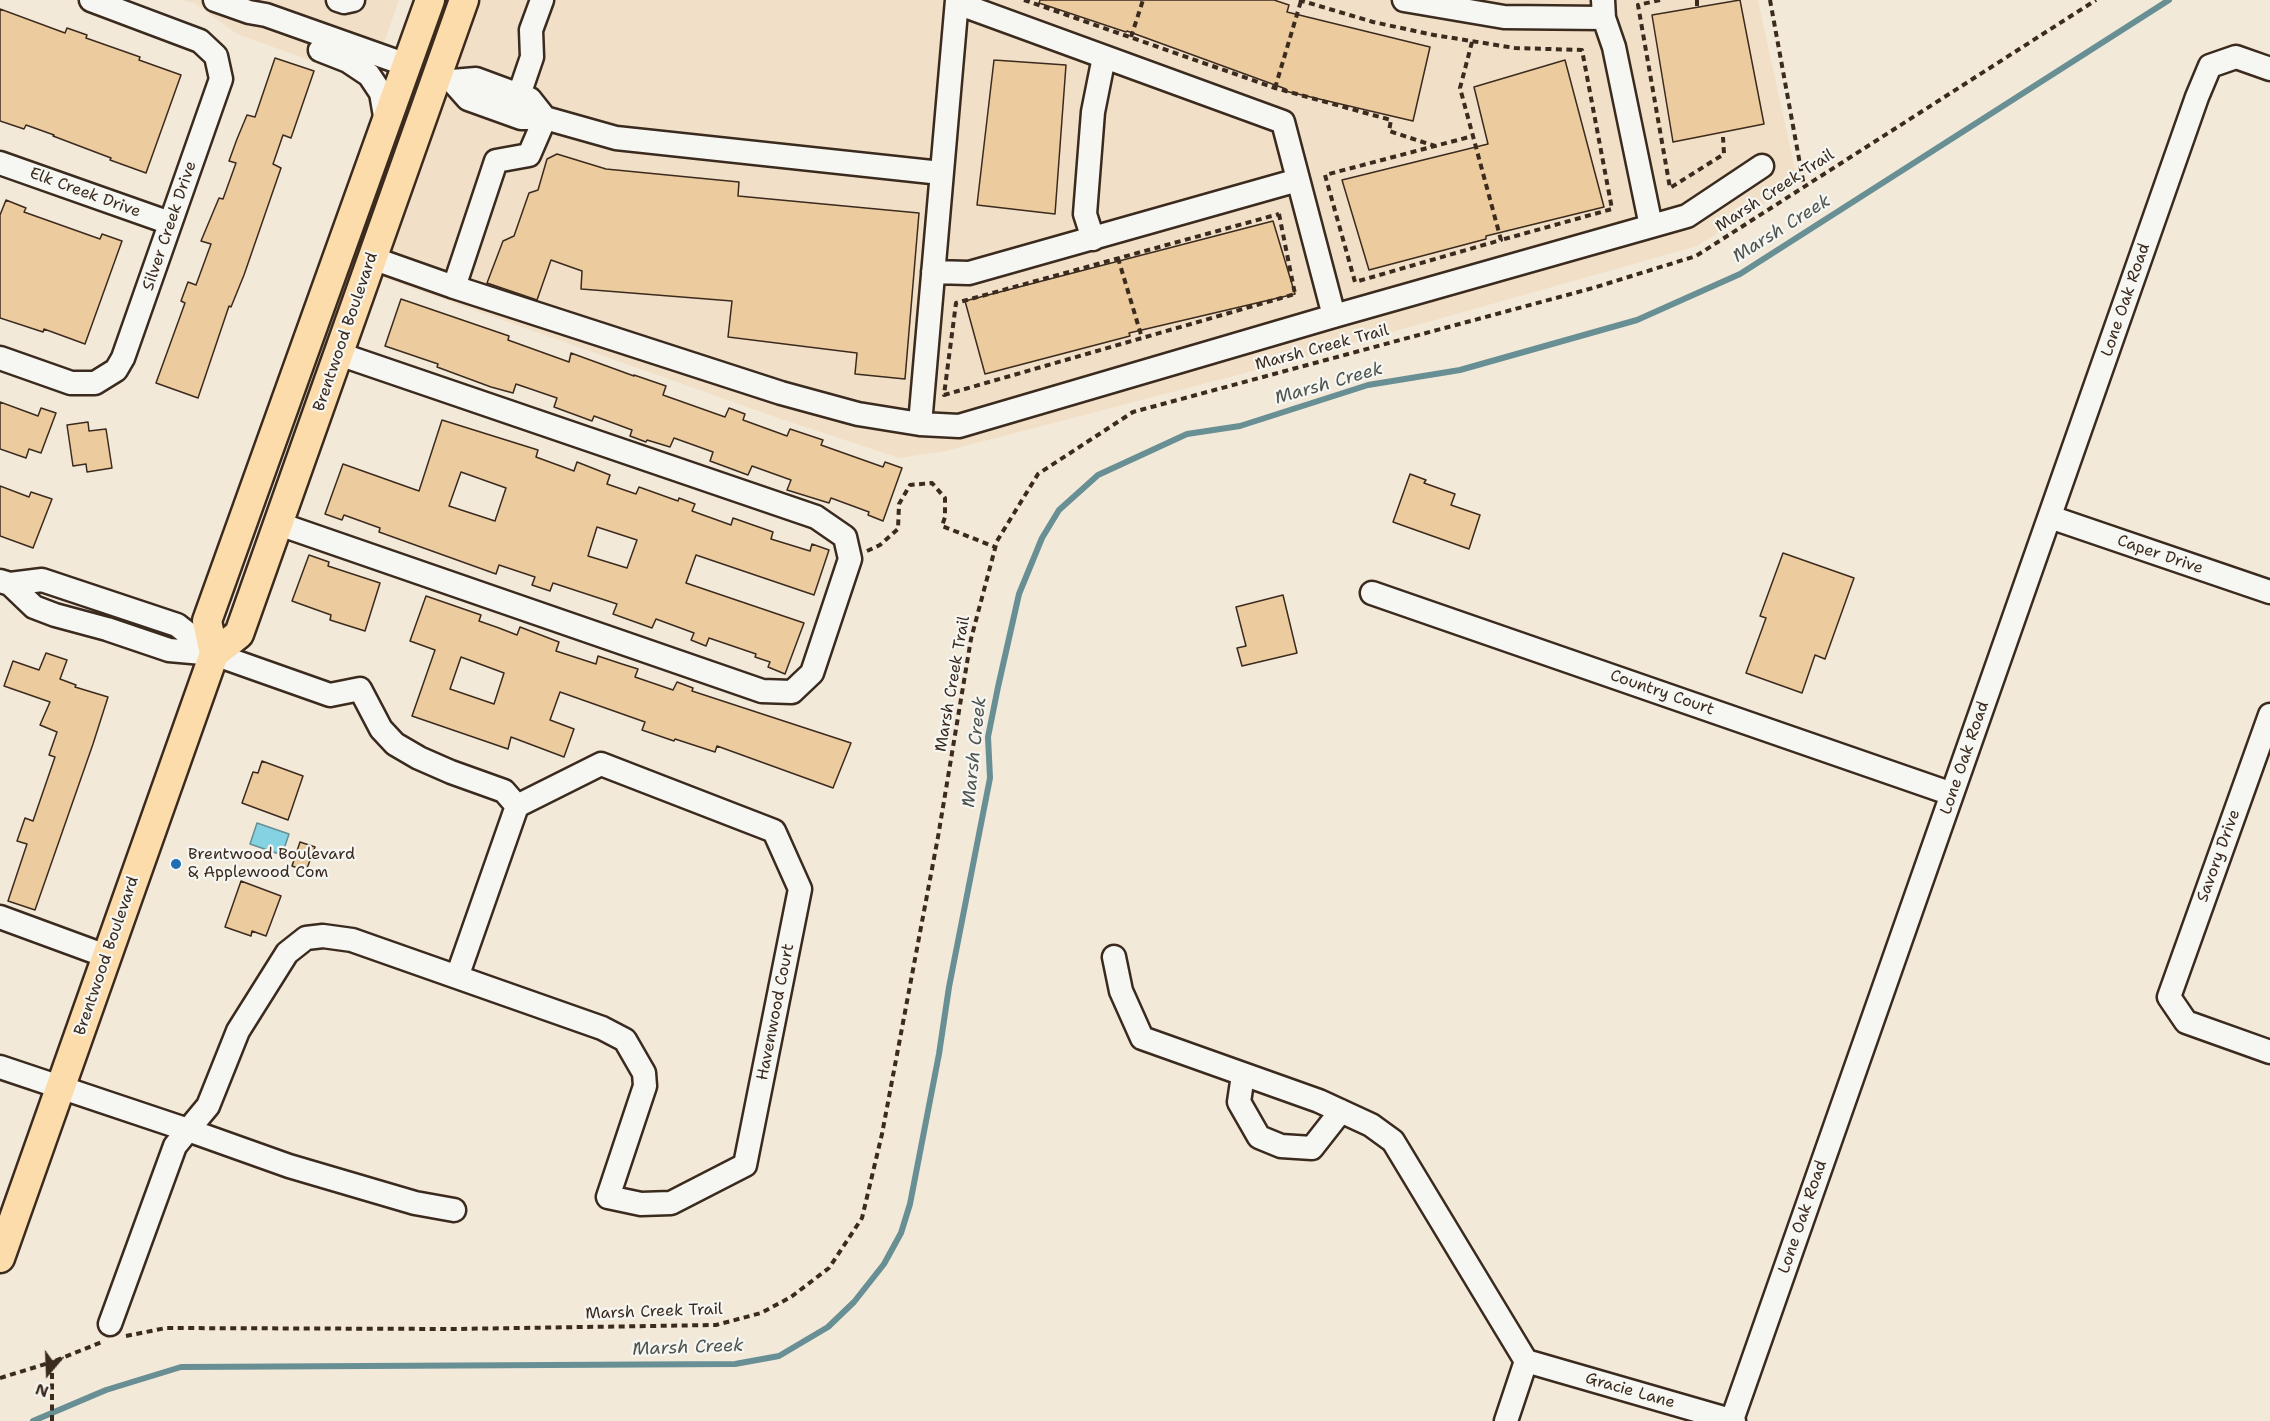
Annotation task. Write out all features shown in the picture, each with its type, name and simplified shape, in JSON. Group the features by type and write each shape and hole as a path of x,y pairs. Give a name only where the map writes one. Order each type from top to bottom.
{"main road":[{"name":"Brentwood Boulevard","path":"214,654 239,634 417,129 445,78 464,0"},
{"name":"Brentwood Boulevard","path":"0,1258 214,654 207,621 428,5"},
{"path":"428,5 435,35 427,64 431,72 445,78"},
{"path":"407,65 415,69 418,76 419,83 411,106 417,129"}],"street":[{"name":"Silver Creek Drive","path":"0,358 71,383 95,382 116,370 123,358 221,79 216,56 200,41 91,0"},
{"path":"215,0 249,12 266,15 407,65"},
{"path":"338,0 344,2 353,0"},
{"path":"519,95 532,57 531,30 542,0"},
{"path":"1404,0 1504,17 1603,9 1614,47 1651,226"},
{"path":"920,424 957,2 1283,122 1334,316"},
{"path":"249,12 268,31 348,61 369,75 381,93 386,122"},
{"path":"1093,239 1085,213 1093,112 1104,57"},
{"name":"Lone Oak Road","path":"1733,1421 2197,97 2210,66 2236,57 2270,69"},
{"path":"445,78 476,79 530,99 545,118"},
{"path":"445,78 468,99 521,118 545,118 616,138 941,173"},
{"path":"454,286 496,161 529,154 545,118"},
{"name":"Elk Creek Drive","path":"0,163 170,223"},
{"path":"372,258 781,393 858,414 920,424 959,426 1687,216 1762,166"},
{"path":"933,272 969,273 1298,180"},
{"path":"279,524 762,691 792,692 812,673 850,559 845,537 816,517 339,354"},
{"name":"Caper Drive","path":"2050,517 2270,592"},
{"path":"5,582 34,607 169,650 214,654 330,695 360,690 381,729 395,744 440,767 504,790 517,806 457,977"},
{"name":"Country Court","path":"1372,592 1952,794"},
{"name":"Savory Drive","path":"2270,715 2169,997 2186,1022 2270,1052"},
{"name":"Havenwood Court","path":"115,1333 175,1146 208,1106 238,1031 287,953 306,938 323,936 352,940 602,1028 625,1040 644,1073 645,1086 608,1197 641,1204 671,1203 745,1165 800,889 774,831 601,764 517,806"},
{"path":"0,917 106,956"},
{"path":"1114,957 1121,991 1142,1038 1319,1101 1371,1125 1393,1141 1526,1361 1506,1421"},
{"path":"0,1067 289,1166 415,1203 454,1210"},
{"path":"1243,1075 1239,1102 1259,1137 1281,1146 1312,1148 1341,1111"},
{"name":"Gracie Lane","path":"1526,1361 1733,1421"}],"path":[{"path":"1024,0 1275,88 1391,120 1389,131 1435,146"},
{"path":"1131,38 1143,0"},
{"path":"1275,88 1300,0 1373,22 1472,42 1515,48 1582,50 1612,209 1355,282 1325,175 1473,136"},
{"path":"1660,0 1638,5 1670,188 1725,154 1723,136"},
{"path":"1697,0 1697,7"},
{"path":"1770,0 1804,186"},
{"name":"Marsh Creek Trail","path":"0,1378 52,1362 115,1333 166,1328 453,1329 716,1325 761,1313 791,1297 829,1268 862,1218 879,1144 938,837 971,639 995,546 1038,474 1133,412 1593,288 1696,256 2096,0"},
{"path":"1472,42 1460,88 1501,240"},
{"path":"1279,214 1295,294 944,395 956,303 1118,258 1279,214"},
{"path":"1118,258 1142,338"},
{"path":"850,559 880,545 898,530 899,504 910,485 932,483 945,498 945,517 942,526 995,546"},
{"path":"52,1362 52,1421"}],"shaded area":[{"path":"183,0 399,0 370,82 237,34 196,4"},
{"path":"477,0 1758,0 1798,183 1697,246 1276,365 946,451 899,458 781,419 381,277"}],"water":[{"path":"257,823 289,834 282,855 250,844"}],"building":[{"path":"1040,0 1274,0 1289,5 1287,12 1430,47 1413,121 1285,91 1286,89 1127,31 1039,3"},
{"path":"1740,0 1764,124 1673,142 1652,15"},
{"path":"0,9 65,33 67,28 87,35 86,38 140,57 139,60 181,75 146,173 26,125 24,129 0,121"},
{"path":"275,58 314,71 291,138 283,135 273,164 281,168 244,275 231,307 229,306 198,398 156,383 185,303 181,301 188,282 196,285 211,244 201,241 219,198 223,199 236,163 229,161 237,139 247,115 255,117"},
{"path":"994,60 1066,65 1055,214 977,205"},
{"path":"1565,60 1604,207 1486,236 1486,239 1369,270 1342,180 1488,144 1474,87"},
{"path":"557,154 606,169 739,182 738,196 919,213 905,379 855,374 857,353 728,337 732,301 581,289 582,271 551,260 537,300 487,283 503,241 514,236 529,193 538,190 547,159"},
{"path":"6,200 26,208 24,212 100,239 102,234 122,241 85,344 44,329 43,332 0,318 0,215"},
{"path":"1273,221 1295,294 1129,333 1130,336 985,374 965,301"},
{"path":"401,299 509,336 508,340 569,362 571,353 666,386 663,395 725,417 729,408 745,414 743,420 787,436 790,429 823,440 821,445 883,467 885,462 902,468 883,521 868,515 869,512 831,498 829,503 787,490 791,480 752,466 748,475 710,461 713,452 674,438 670,447 647,440 646,442 630,436 632,430 594,416 592,421 554,407 557,398 516,384 513,393 491,387 437,367 438,364 385,346"},
{"path":"0,402 38,416 41,408 56,413 41,453 29,449 26,458 0,449"},
{"path":"442,420 538,450 536,457 574,471 577,462 610,475 607,484 636,494 639,487 678,501 679,498 695,504 692,511 731,525 733,518 773,532 771,539 810,551 812,544 829,550 814,595 696,555 686,583 804,623 785,674 768,667 770,662 755,657 756,654 709,638 706,646 691,640 694,633 656,619 652,628 613,614 617,604 553,583 550,591 532,585 535,577 499,565 496,574 379,532 380,528 344,515 342,520 325,514 343,464 419,491","holes":["461,472 506,488 495,521 449,506","597,527 637,540 627,568 588,556"]},
{"path":"88,422 89,431 106,429 112,468 87,472 86,464 73,466 67,425"},
{"path":"1410,474 1426,480 1424,483 1455,494 1451,505 1480,515 1469,549 1393,522"},
{"path":"0,486 29,497 31,492 52,499 33,548 0,536"},
{"path":"1783,553 1854,578 1825,659 1815,655 1802,693 1746,673 1766,618 1760,616"},
{"path":"309,555 329,562 328,566 380,583 365,631 330,620 331,615 292,601"},
{"path":"1283,595 1297,653 1242,666 1237,648 1246,646 1236,607"},
{"path":"426,596 481,615 479,621 517,635 520,627 559,642 556,651 596,664 598,656 638,669 635,677 673,690 677,682 693,688 692,691 851,743 833,788 717,746 715,752 642,730 645,722 560,692 550,720 574,729 564,757 511,737 508,749 412,716 435,650 410,641","holes":["461,657 504,673 494,704 450,689"]},
{"path":"46,653 67,660 60,679 76,685 75,687 108,697 35,910 8,901 27,844 17,841 25,818 33,821 55,757 49,755 57,732 40,725 50,702 4,686 13,661 39,670"},
{"path":"262,761 303,776 288,820 242,803 253,772 258,773"},
{"path":"300,842 315,847 306,871 292,866"},
{"path":"241,881 281,896 266,936 252,931 251,936 225,927"}],"waterway":[{"name":"Marsh Creek","path":"33,1421 106,1390 181,1367 735,1364 779,1356 828,1327 854,1302 884,1264 901,1233 910,1204 990,778 988,737 998,687 1019,594 1042,538 1059,510 1098,475 1187,434 1240,426 1368,385 1460,370 1637,320 1740,274 2169,0"}],"place":[{"name":"Brentwood Boulevard & Applewood Com","path":"176,864"}]}
